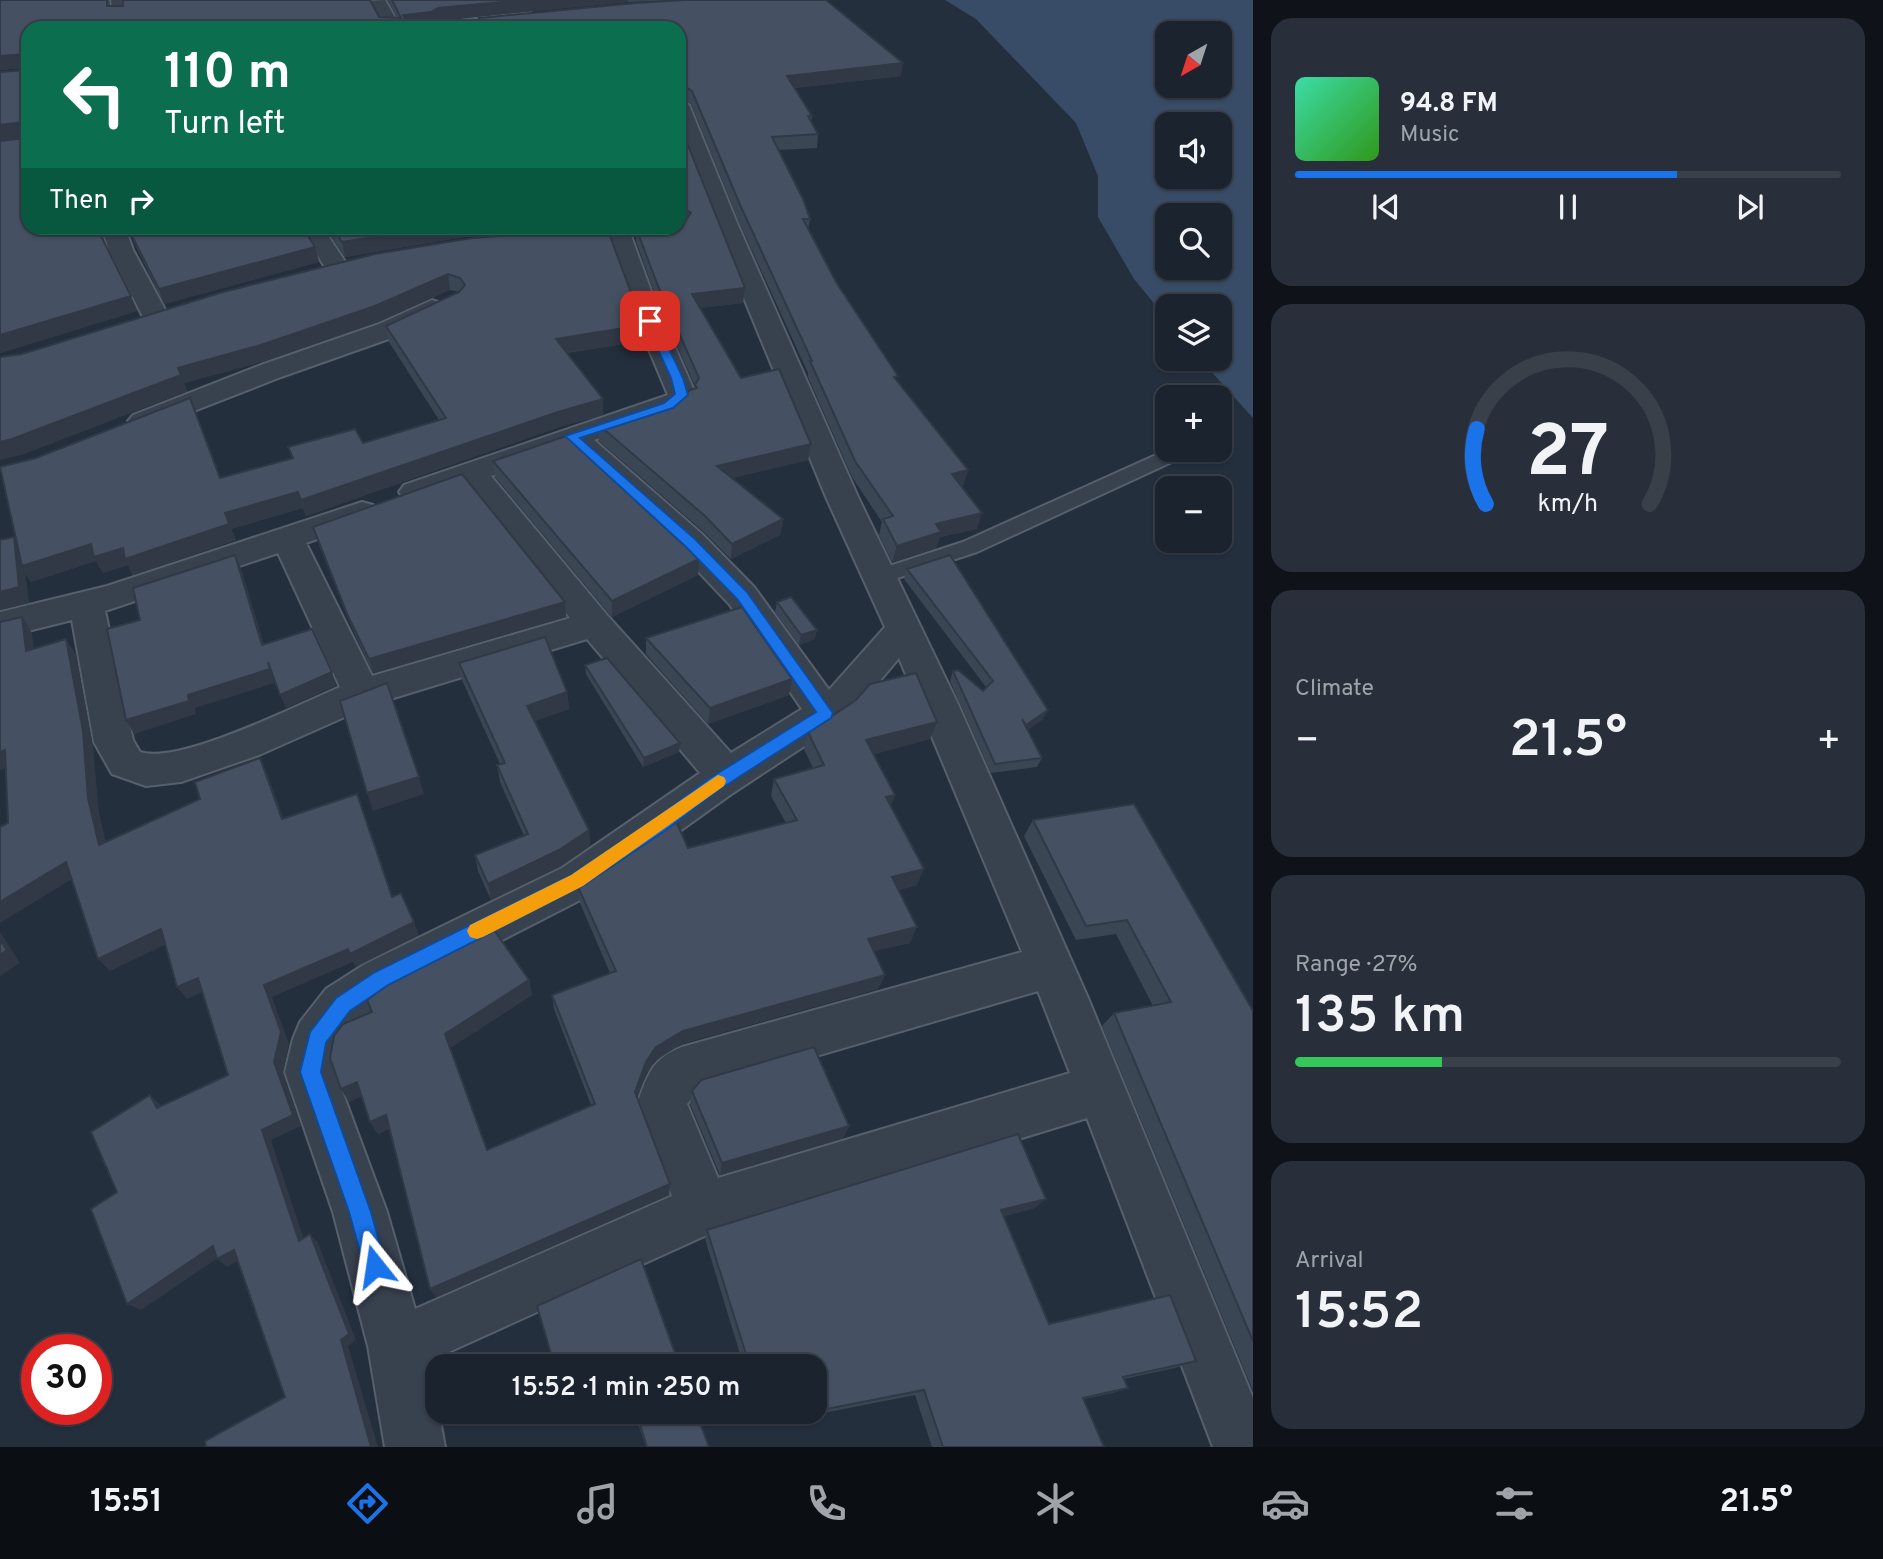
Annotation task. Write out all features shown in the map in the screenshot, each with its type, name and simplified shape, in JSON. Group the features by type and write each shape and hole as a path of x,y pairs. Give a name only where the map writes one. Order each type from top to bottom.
{"street":[{"path":"377,1 388,21"},
{"path":"507,21 545,17"},
{"path":"686,130 713,224 904,629 1050,966 1243,1447"},
{"path":"116,235 121,250 166,314 129,326"},
{"path":"316,235 338,269"},
{"path":"0,625 86,604 288,538 571,436 669,406 682,395 677,378 642,302 619,235"},
{"path":"119,431 271,371 388,330 451,300"},
{"path":"571,436 690,542 742,596 825,713"},
{"path":"470,471 594,624 727,776"},
{"path":"288,538 362,693"},
{"path":"86,604 114,742 126,763 146,770 181,766 245,744 362,693 594,624"},
{"path":"415,1447 397,1346 360,1212 310,1072 317,1039 343,1004 381,979 577,881 727,776 837,706 904,629"},
{"path":"704,1209 662,1104 668,1085 682,1071 1050,966"},
{"path":"397,1346 704,1209 1100,1089"}],"lane":[{"path":"879,577 970,547 1156,462"}],"water":[{"path":"945,0 1253,0 1253,418 1232,395 1232,385 1223,385 1211,371 1232,371 1232,294 1155,294 1155,304 1134,279 1098,217 1098,176 1076,123 976,19"}],"building":[{"path":"0,0 107,0 107,6 123,6 123,0 370,0 379,17 401,18 392,0 524,0 438,8 431,12 403,15 406,21 21,21 21,54 0,56"},
{"path":"684,0 826,0 903,63 787,76 812,116 808,116 818,134 772,137 803,199 810,219 803,219 836,282 898,376 894,377 968,470 952,474 982,513 936,524 941,532 897,546 883,519 893,516 855,461 692,91 686,87 686,21 481,21 479,18"},
{"path":"21,70 21,122 0,125 0,72"},
{"path":"21,138 21,235 101,235 131,296 0,335 0,141"},
{"path":"686,140 745,288 692,294 741,378 779,369 811,444 717,466 783,519 732,544 705,516 599,425 681,399 690,390 697,388 695,385 699,378 639,235 686,235 686,220 691,213 686,210"},
{"path":"132,235 307,235 315,247 159,289"},
{"path":"337,235 386,235 342,242"},
{"path":"512,235 610,235 643,325 556,339 603,399 301,500 298,492 225,513 229,524 125,559 123,548 94,557 91,544 22,566 0,467 36,458 190,398 220,478 293,458 288,447 355,429 363,443 446,418 386,326 459,292 465,285 460,278 448,274 375,306 261,345 178,368 181,375 0,442 0,357 22,354 223,292 375,254 472,238"},
{"path":"566,436 699,559 612,601 493,461"},
{"path":"462,474 565,602 369,659 348,616 313,527"},
{"path":"14,537 19,587 0,592 0,540"},
{"path":"235,555 262,645 312,629 332,672 280,695 268,662 270,669 188,695 189,701 126,720 107,629 140,620 133,588"},
{"path":"950,555 1048,710 1026,725 1022,719 1042,758 995,764 953,671 958,670 983,691 993,681 907,569"},
{"path":"791,597 817,630 801,635 777,602"},
{"path":"742,607 792,679 710,708 646,638"},
{"path":"22,617 26,651 66,639 83,731 88,798 99,845 200,799 195,782 260,758 282,819 357,794 392,897 401,893 414,922 350,954 348,949 264,985 281,1032 274,1062 293,1115 262,1130 299,1241 310,1234 349,1334 341,1340 371,1447 206,1447 205,1441 285,1397 234,1250 217,1259 213,1246 127,1304 91,1209 117,1192 91,1132 150,1095 157,1108 228,1075 198,978 177,987 161,929 98,959 66,862 0,902 0,827 8,823 5,750 0,752 0,622"},
{"path":"545,637 567,692 527,706 589,830 559,850 488,884 475,855 528,834 497,765 505,763 459,663"},
{"path":"607,658 680,743 644,758 585,665"},
{"path":"916,673 937,722 866,740 895,795 886,797 924,869 892,877 917,927 868,939 885,975 683,1031 656,1047 646,1062 635,1092 670,1184 430,1289 386,1115 370,1122 357,1082 341,1089 330,1058 334,1036 343,1024 372,1012 367,1000 392,982 494,930 529,980 445,1034 487,1150 595,1104 552,995 616,971 578,887 676,821 688,848 797,820 774,779 824,765 808,732 856,700 870,684"},
{"path":"387,683 419,777 367,793 340,701"},
{"path":"1134,804 1253,1011 1253,1341 1114,1013 1171,1002 1127,920 1086,926 1033,820"},
{"path":"0,940 7,950 0,955"},
{"path":"814,1047 849,1126 722,1163 692,1091 701,1080"},
{"path":"1018,1134 1046,1199 1001,1210 1049,1324 1170,1295 1196,1361 1123,1377 1128,1388 1083,1398 1104,1447 943,1447 924,1390 827,1409 827,1354 746,1354 707,1230"},
{"path":"641,1259 675,1354 551,1354 537,1306"},
{"path":"640,1424 700,1424 709,1447 647,1447"}],"slow traffic":[{"path":"477,931 577,881 660,825 718,781"}],"route":[{"path":"375,1266 360,1212 310,1072 317,1039 343,1004 381,979 577,881 716,783 825,713 742,596 690,542 571,436 653,412 678,401 682,395 681,389 650,321"}]}
